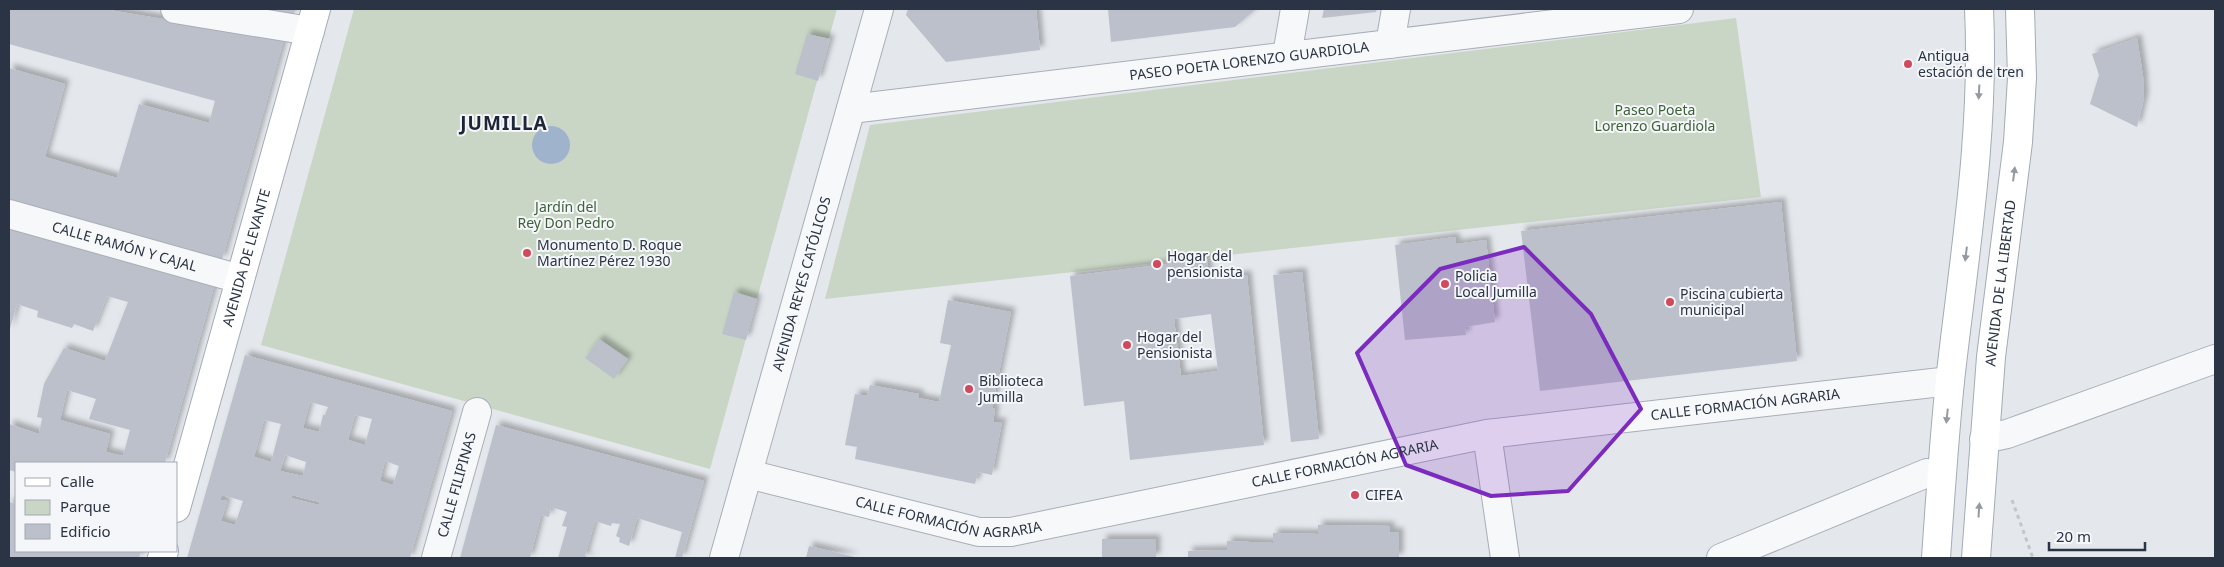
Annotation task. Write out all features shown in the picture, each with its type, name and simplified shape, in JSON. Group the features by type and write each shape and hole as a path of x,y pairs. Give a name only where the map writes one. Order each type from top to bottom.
{"main road":[{"path":"1936,558 1941,475 1950,381 1969,231 1977,140 1980,87 1979,9"},
{"name":"AVENIDA DE LA LIBERTAD","path":"1976,558 1991,357 2018,142 2022,78 2020,9"},
{"name":"AVENIDA DE LEVANTE","path":"178,501 313,20"}],"street":[{"path":"175,9 313,20"},
{"name":"AVENIDA REYES CATÓLICOS","path":"724,558 879,9"},
{"path":"1287,55 1295,9"},
{"path":"1390,44 1396,9"},
{"name":"PASEO POETA LORENZO GUARDIOLA","path":"851,109 1679,9"},
{"name":"CALLE RAMÓN Y CAJAL","path":"9,214 240,279"},
{"path":"1984,439 2006,434 2215,359"},
{"name":"CALLE FORMACIÓN AGRARIA","path":"748,474 979,532 1011,532 1487,434 1950,381"},
{"name":"CALLE FILIPINAS","path":"436,558 477,412"},
{"path":"1487,434 1505,558"},
{"path":"1721,558 1927,473 1941,475"}],"highlighted area":[{"path":"1524,247 1591,314 1641,409 1568,491 1491,496 1406,465 1357,353 1440,269"}],"green space":[{"name":"Jardín del Rey Don Pedro","path":"354,9 837,9 710,469 261,345"},
{"name":"Paseo Poeta Lorenzo Guardiola","path":"1736,18 1761,197 825,299 870,125"}],"water":[{"path":"551,126 565,131 570,145 565,159 551,164 537,159 532,145 537,131"}],"building":[{"path":"9,9 103,9 284,39 222,260 9,203 9,68 65,84 45,157 117,178 139,104 209,123 215,101 9,44"},
{"path":"251,9 295,9 295,12 288,16"},
{"path":"908,9 1036,9 1040,50 946,62 906,15"},
{"path":"1108,9 1256,9 1235,27 1111,42"},
{"path":"1324,9 1377,9 1376,12 1322,18"},
{"path":"807,34 830,39 818,81 795,74"},
{"path":"2137,38 2143,76 2144,98 2137,127 2090,104 2099,75 2092,54"},
{"path":"1781,202 1797,361 1540,391 1521,231"},
{"path":"13,224 215,283 165,462 15,462 15,472 9,470 9,424 39,434 42,418 37,417 44,384 64,348 105,361 128,302 107,296 93,331 74,324 72,328 37,317 38,311 17,304 9,332 9,233","holes":["67,390 96,399 89,419 130,430 123,456 106,452 110,434 60,420"]},
{"name":"Policia Local Jumilla","path":"1455,237 1456,244 1486,240 1495,322 1465,327 1466,335 1405,340 1395,245"},
{"name":"Hogar del Pensionista","path":"1207,259 1209,279 1247,275 1264,445 1130,460 1124,401 1084,406 1070,276","holes":["1211,314 1218,371 1181,376 1174,319"]},
{"path":"1302,272 1319,439 1291,442 1273,275"},
{"path":"734,292 757,299 746,340 722,334"},
{"name":"Biblioteca Jumilla","path":"948,300 1011,312 992,408 995,409 993,422 1002,422 992,475 978,472 975,484 855,459 857,447 845,445 855,394 867,396 870,385 919,394 919,398 939,402 951,345 940,343"},
{"path":"599,339 628,359 614,379 585,358"},
{"path":"245,355 452,411 410,558 187,558","holes":["310,402 328,407 325,415 323,415 319,432 303,428","355,415 372,419 365,445 348,440","264,420 281,424 271,462 254,457","285,455 306,462 303,476 280,471","385,461 399,466 393,485 380,481","222,495 243,501 235,525 221,521 227,501 220,500","292,495 320,502 319,505 291,498"]},
{"path":"496,425 704,481 682,558 675,558 682,532 637,518 629,546 619,542 620,538 616,536 620,524 612,523 611,526 595,521 585,556 592,558 558,558 567,527 562,526 567,512 551,507 549,517 541,515 530,558 460,558"},
{"path":"9,502 15,504 15,552 141,552 139,558 9,558"},
{"path":"1318,525 1390,526 1390,532 1399,532 1399,558 1188,558 1188,551 1227,550 1227,541 1273,543 1273,533 1318,534"},
{"path":"1102,539 1156,539 1156,558 1102,558"},
{"path":"809,546 855,557 806,558"}],"place":[{"name":"Antigua estación de tren","path":"1908,64"},
{"name":"Monumento D. Roque Martínez Pérez 1930","path":"527,253"},
{"name":"Hogar del pensionista","path":"1157,264"},
{"name":"Policia Local Jumilla","path":"1445,284"},
{"name":"Piscina cubierta municipal","path":"1670,302"},
{"name":"Hogar del Pensionista","path":"1127,345"},
{"name":"Biblioteca Jumilla","path":"969,389"},
{"name":"CIFEA","path":"1355,495"}],"district":[{"name":"JUMILLA","path":"504,123"}]}
